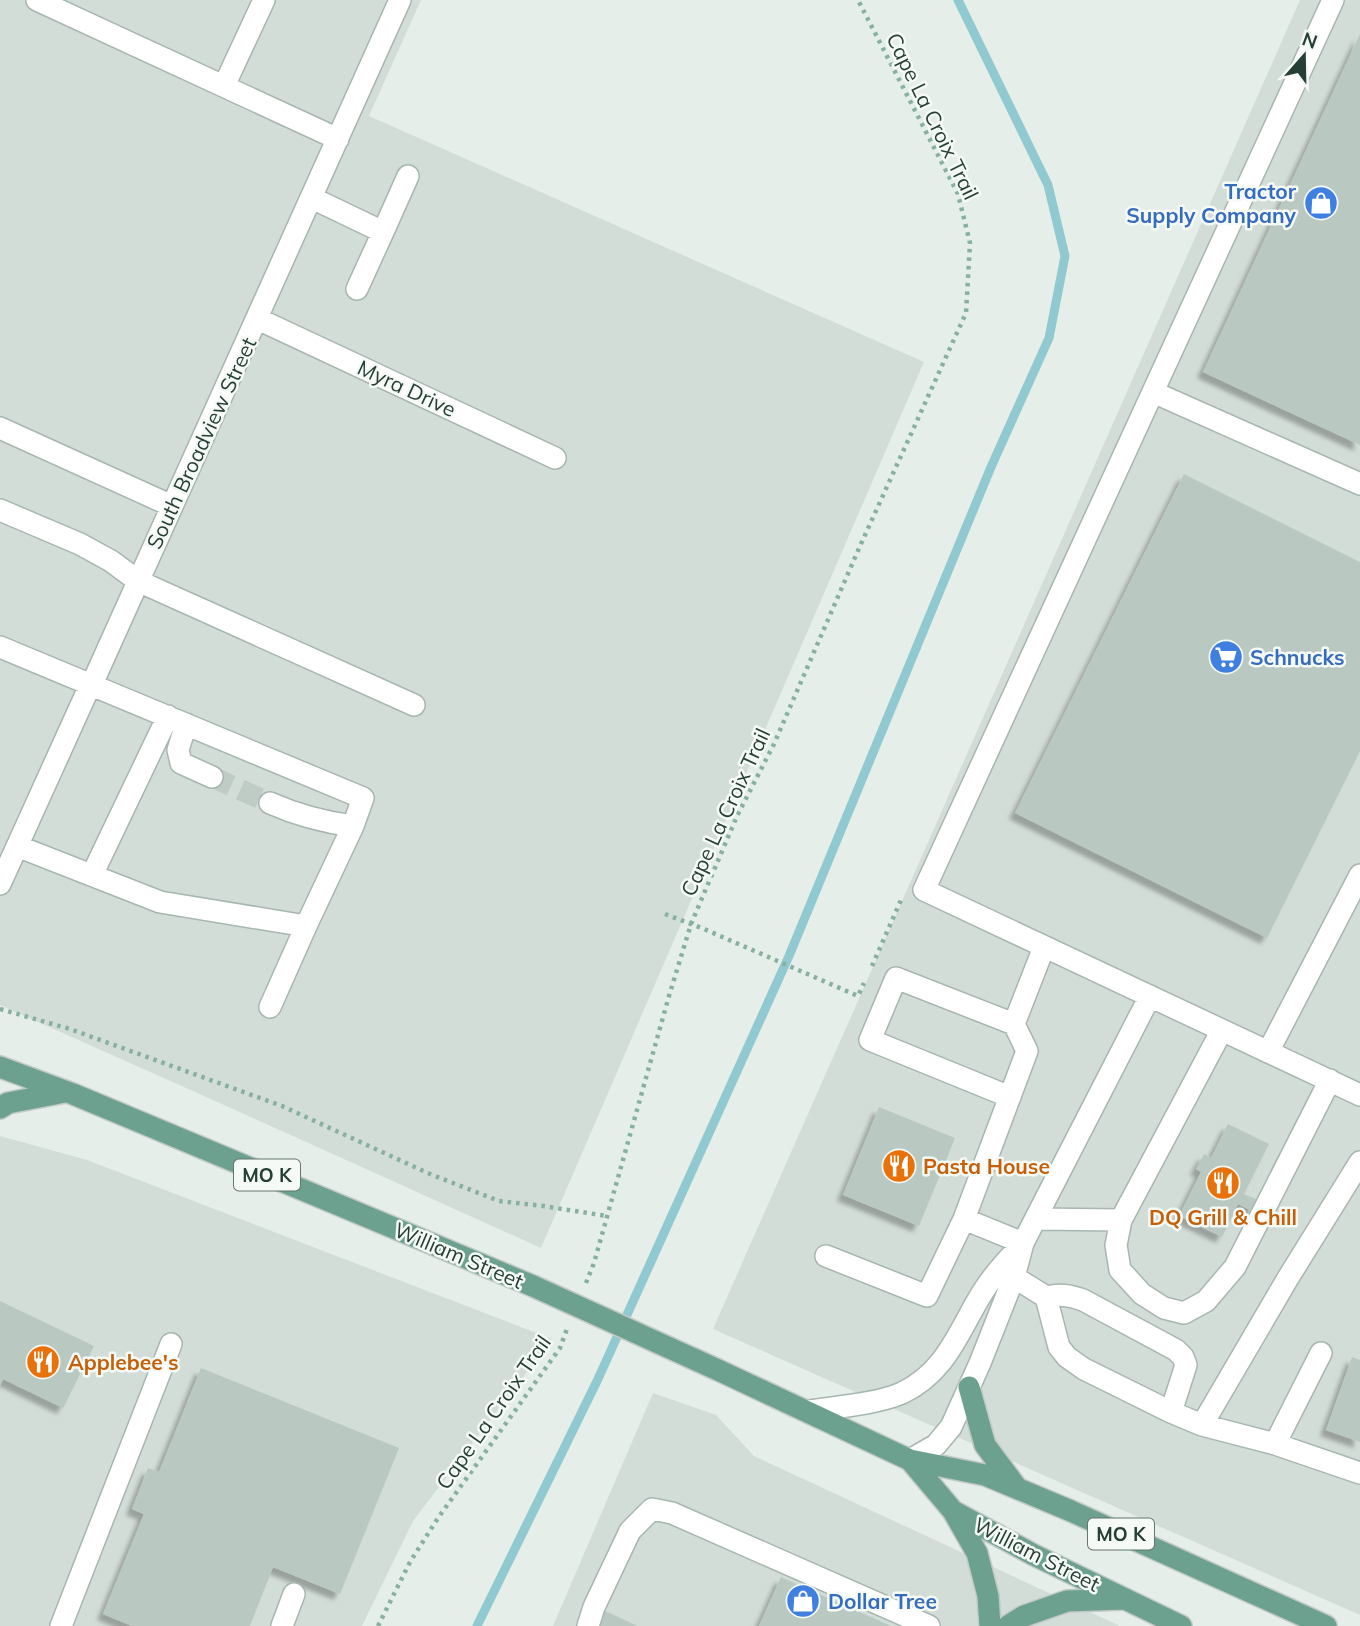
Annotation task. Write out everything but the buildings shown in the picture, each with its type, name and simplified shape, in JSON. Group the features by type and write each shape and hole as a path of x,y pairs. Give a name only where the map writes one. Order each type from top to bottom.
{"main road":[{"name":"William Street","path":"0,1067 533,1286 910,1460 985,1475 1326,1626"},
{"path":"0,1108 8,1103 65,1092"},
{"path":"969,1387 985,1445 1018,1490"},
{"name":"William Street","path":"910,1460 953,1511 1034,1555 1181,1626"},
{"path":"953,1511 977,1553 988,1596 990,1626"},
{"path":"1008,1626 1024,1616 1067,1601 1126,1599"}],"street":[{"path":"37,0 71,7 224,86 338,139"},
{"path":"224,86 264,0"},
{"name":"South Broadview Street","path":"0,884 258,319 400,0"},
{"path":"1333,0 924,890 1360,1095"},
{"path":"357,289 408,176"},
{"path":"312,198 383,232"},
{"name":"Myra Drive","path":"258,319 555,458"},
{"path":"1153,392 1360,484"},
{"path":"0,428 172,506"},
{"path":"0,509 80,544 111,561 138,581 414,705"},
{"path":"0,647 363,798 353,826 270,1007"},
{"path":"177,720 181,763 212,777"},
{"path":"92,876 177,720"},
{"path":"270,803 295,814 353,826"},
{"path":"17,846 160,902 306,926"},
{"path":"1268,1052 1360,875"},
{"path":"1014,1024 1044,947"},
{"path":"825,1256 928,1296 964,1219 1010,1097 1027,1051 1014,1024 895,978 870,1040 1010,1097"},
{"path":"910,1460 936,1446 951,1427 1014,1278 1023,1243 1150,996"},
{"path":"1222,1030 1121,1220 1116,1245 1120,1270 1142,1294 1164,1308 1184,1313 1206,1301 1235,1268 1330,1080"},
{"path":"1202,1425 1360,1161"},
{"path":"964,1219 1023,1243"},
{"path":"1036,1219 1121,1220"},
{"path":"808,1411 876,1401 901,1394 920,1383 953,1347 983,1291 1001,1266 1023,1243"},
{"path":"1014,1278 1046,1297 1059,1294 1083,1300 1176,1350 1186,1365 1171,1412"},
{"path":"1046,1297 1059,1347 1067,1357 1084,1369 1202,1425 1275,1444 1360,1473"},
{"path":"61,1626 171,1344"},
{"path":"1275,1444 1321,1353"},
{"path":"588,1626 594,1607 630,1531 652,1510 671,1513 929,1626"},
{"path":"282,1626 294,1594"}],"path":[{"name":"Cape La Croix Trail","path":"584,1287 594,1263 691,925 737,816 774,744 966,313 970,243 958,194 858,0"},
{"path":"665,914 858,996 901,899 924,890"},
{"path":"0,1009 70,1029 282,1105 430,1174 499,1200 607,1216"},
{"name":"Cape La Croix Trail","path":"378,1626 410,1563 438,1518 559,1348 569,1324"}],"shaded area":[{"path":"0,0 421,0 369,116 924,362 541,1248 0,1005"},
{"path":"1300,0 1360,0 1360,1615 713,1329"},
{"path":"0,1136 87,1160 552,1339 413,1521 362,1626 0,1626"},
{"path":"653,1393 716,1415 754,1456 1120,1626 553,1626"}],"waterway":[{"path":"477,1626 598,1379 789,956 991,467 1049,338 1065,256 1048,185 958,0"}],"tunnel":[{"path":"212,777 270,803"}],"place":[{"name":"Tractor Supply Company","path":"1321,203"},
{"name":"Schnucks","path":"1226,657"},
{"name":"Pasta House","path":"899,1166"},
{"name":"DQ Grill & Chill","path":"1223,1183"},
{"name":"Applebee's","path":"43,1362"},
{"name":"Dollar Tree","path":"803,1601"}]}
